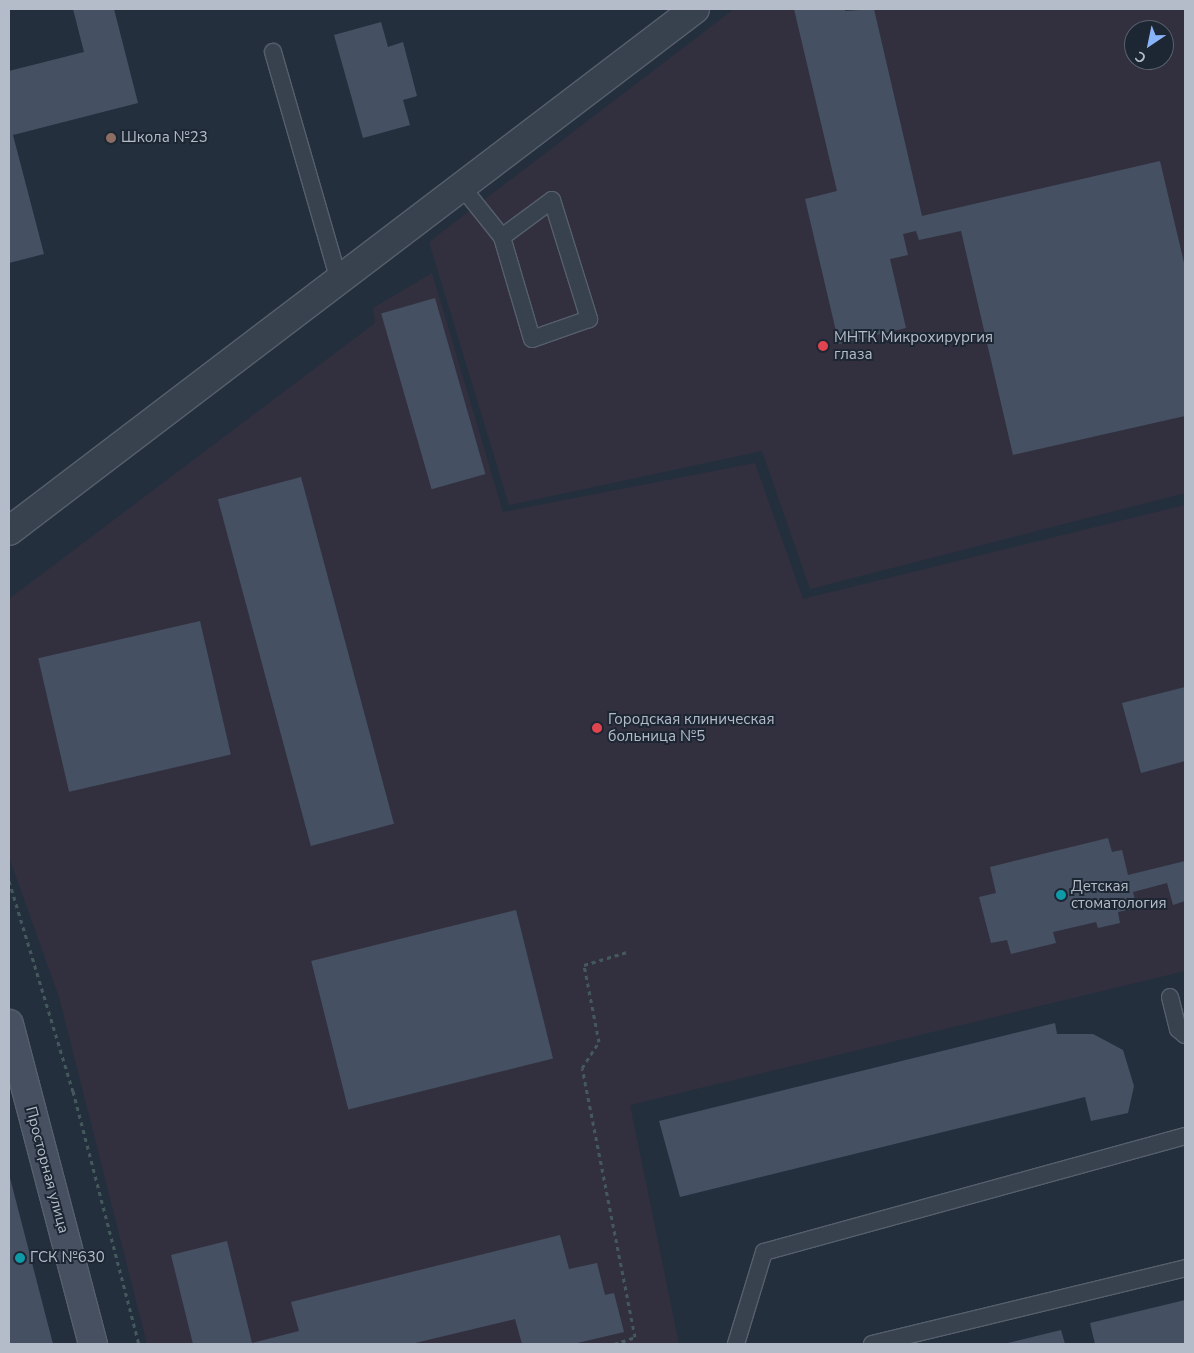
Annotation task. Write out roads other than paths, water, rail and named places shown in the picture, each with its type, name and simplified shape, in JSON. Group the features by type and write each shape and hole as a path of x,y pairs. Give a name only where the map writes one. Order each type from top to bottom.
{"street":[{"path":"9,531 695,9"},
{"name":"Просторная улица","path":"9,1024 93,1344"}],"lane":[{"path":"273,52 339,280"},
{"path":"462,187 502,237 532,339 589,319 552,200 502,237"},
{"path":"1170,996 1178,1029 1185,1035"},
{"path":"736,1344 764,1252 1185,1136"},
{"path":"872,1344 1185,1268"}],"place":[{"name":"Школа №23","path":"111,138"},
{"name":"МНТК Микрохирургия глаза","path":"823,346"},
{"name":"Городская клиническая больница №5","path":"597,728"},
{"name":"Детская стоматология","path":"1061,895"},
{"name":"ГСК №630","path":"20,1258"}]}
